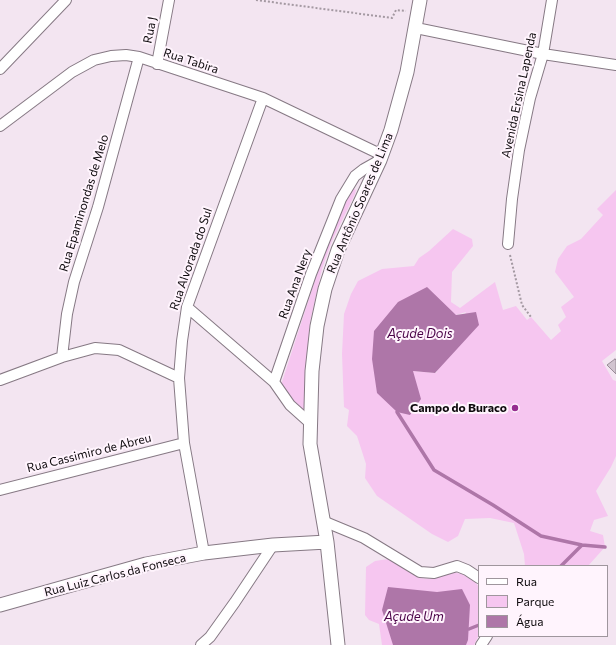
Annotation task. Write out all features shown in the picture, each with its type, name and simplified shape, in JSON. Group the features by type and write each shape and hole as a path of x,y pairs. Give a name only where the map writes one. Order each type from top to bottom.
{"street":[{"path":"0,69 66,0"},
{"name":"Rua J","path":"157,64 169,0"},
{"name":"Avenida Ersina Lapenda","path":"508,244 512,199 519,150 530,98 543,54 552,0"},
{"name":"Rua Antônio Soares de Lima","path":"338,645 327,542 313,467 310,422 316,334 325,289 338,250 381,158 400,103 416,28 416,3"},
{"path":"416,28 543,54 616,65"},
{"name":"Rua Tabira","path":"0,126 72,72 94,60 111,56 126,55 139,57 264,98 381,158"},
{"name":"Rua Epaminondas de Melo","path":"62,357 67,314 74,282 98,207 139,57"},
{"name":"Rua Alvorada do Sul","path":"204,553 184,443 179,378 187,307 264,98"},
{"name":"Rua Ana Nery","path":"274,382 311,274 341,199 355,176 381,158"},
{"path":"187,307 274,382 290,405 310,422"},
{"path":"0,380 62,357 95,348 119,350 179,378"},
{"name":"Rua Cassimiro de Abreu","path":"0,490 184,443"},
{"path":"323,521 364,538 420,572 434,573 456,566 467,570 478,577"},
{"name":"Rua Luiz Carlos da Fonseca","path":"0,605 146,564 204,553 273,545 327,542"},
{"path":"201,645 210,637 231,608 273,545"}],"path":[{"path":"256,0 392,18 396,10 409,12 416,3"},
{"path":"508,244 516,289 522,305 531,317"}],"green space":[{"path":"353,188 356,190 355,194 332,241 322,269 310,322 304,415 281,385 320,265 347,195"},
{"path":"616,190 616,350 602,361 613,380 616,381 616,456 596,491 608,516 594,520 590,531 603,535 605,547 589,565 525,565 524,554 514,523 490,518 465,519 458,536 448,542 432,534 377,496 365,478 366,464 357,436 347,426 349,410 344,407 342,354 344,314 351,294 358,281 382,269 414,266 419,258 453,229 472,239 473,246 452,272 451,302 460,308 495,282 503,310 516,306 527,320 531,317 551,340 561,331 558,325 566,317 561,307 574,297 555,272 558,259 567,246 581,239 603,215 597,209","holes":["466,312 436,373 413,371 456,315"]},
{"path":"388,559 419,578 430,579 451,572 462,574 475,582 478,586 478,637 474,645 382,645 379,624 369,620 365,615 366,567 375,561"}],"water":[{"name":"Açude Dois","path":"427,287 456,315 476,312 479,325 435,373 413,371 421,399 410,415 397,412 377,393 372,359 374,331 398,302"},
{"name":"Açude Um","path":"388,587 437,592 462,589 470,605 468,640 466,645 393,645 382,610"}],"building":[{"path":"615,359 616,360 616,374 607,365"}],"waterway":[{"path":"397,412 434,470 541,536 582,545 605,547"},
{"path":"562,565 582,545"},
{"path":"469,629 478,625"}],"place":[{"name":"Campo do Buraco","path":"515,408"}]}
